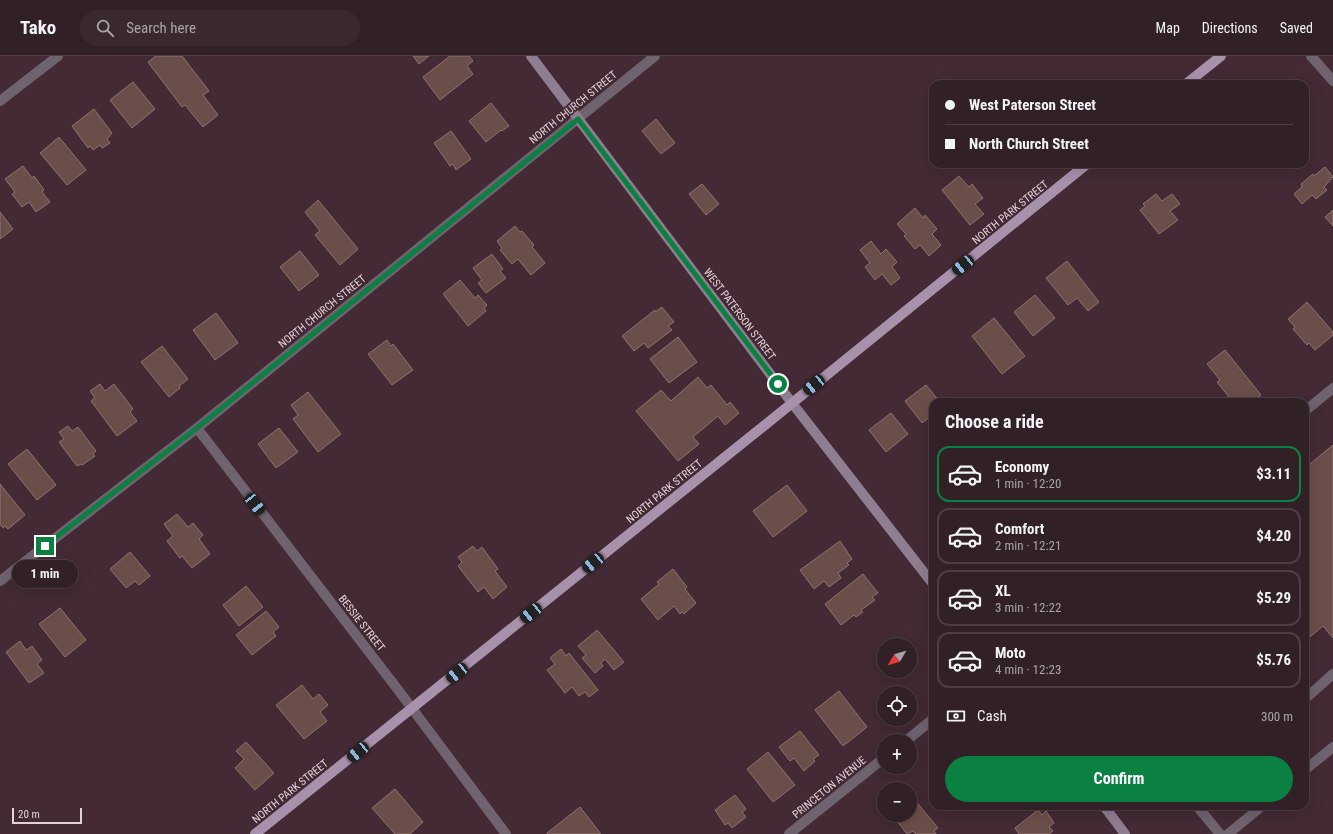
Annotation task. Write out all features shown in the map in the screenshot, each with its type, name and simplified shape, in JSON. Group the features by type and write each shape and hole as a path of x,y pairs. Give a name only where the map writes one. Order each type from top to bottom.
{"main road":[{"path":"1191,80 1221,56"},
{"name":"NORTH PARK STREET","path":"255,834 1082,168"}],"street":[{"path":"0,101 58,56"},
{"name":"WEST PATERSON STREET","path":"531,56 792,403 929,579"},
{"name":"NORTH CHURCH STREET","path":"0,581 197,428 655,56"},
{"path":"1310,56 1333,81"},
{"path":"1309,408 1333,388"},
{"name":"BESSIE STREET","path":"197,428 506,834"},
{"path":"1309,696 1333,674"},
{"path":"915,734 929,722"},
{"path":"1309,767 1333,747"},
{"name":"PRINCETON AVENUE","path":"789,834 877,764"},
{"path":"1107,810 1125,834"},
{"path":"1200,810 1220,834"},
{"path":"1228,834 1257,810"}],"building":[{"path":"156,56 182,56 209,91 203,95 218,115 203,127 185,105 182,107 148,62"},
{"path":"413,56 429,56 419,64"},
{"path":"450,56 469,56 473,61 467,66 473,74 440,100 423,77"},
{"path":"133,82 155,109 132,128 110,100"},
{"path":"491,103 509,126 502,131 501,130 486,142 469,121"},
{"path":"94,109 112,133 107,139 110,143 102,148 100,145 93,150 90,146 88,148 72,126"},
{"path":"656,119 675,143 661,154 642,131"},
{"path":"451,131 471,159 456,170 453,164 450,166 434,143"},
{"path":"59,137 86,170 67,185 40,153"},
{"path":"23,166 32,178 34,176 44,190 42,192 50,202 36,212 29,202 22,207 12,194 15,192 5,179"},
{"path":"1325,167 1333,177 1324,187 1327,190 1316,199 1312,195 1302,204 1294,194 1302,187 1301,184 1313,174 1314,176"},
{"path":"959,176 969,187 972,184 983,198 975,204 984,214 970,225 942,190"},
{"path":"702,184 719,204 706,215 689,194"},
{"path":"1156,194 1162,201 1172,194 1180,204 1170,211 1178,220 1159,234 1140,210 1145,206 1143,204"},
{"path":"318,200 358,249 340,265 315,235 320,231 305,212"},
{"path":"915,208 923,218 925,215 937,229 932,234 941,245 929,256 920,245 915,249 904,236 906,234 897,224"},
{"path":"1333,210 1333,226 1325,217"},
{"path":"0,212 13,229 0,239"},
{"path":"515,226 520,232 522,231 534,245 532,247 545,263 531,275 518,259 512,264 500,250 502,248 497,241"},
{"path":"871,241 881,254 886,249 897,262 892,267 900,278 891,285 882,274 875,280 865,267 870,263 860,250"},
{"path":"300,251 319,275 299,291 280,267"},
{"path":"492,254 503,269 500,271 506,278 486,293 478,283 482,280 473,268"},
{"path":"1067,261 1099,302 1088,311 1077,298 1068,305 1046,278"},
{"path":"460,280 475,298 478,295 487,305 484,308 486,311 468,326 443,294"},
{"path":"1035,295 1055,318 1033,336 1014,312"},
{"path":"1307,302 1333,332 1333,335 1315,350 1309,343 1307,345 1293,329 1295,327 1288,319"},
{"path":"662,307 674,322 668,326 672,330 648,348 644,343 634,351 622,336 655,310 655,312"},
{"path":"216,313 238,343 215,360 193,330"},
{"path":"994,318 1025,356 1002,374 972,336"},
{"path":"678,337 697,362 669,383 650,359"},
{"path":"387,340 391,346 393,344 413,370 392,385 368,354"},
{"path":"162,346 188,379 169,397 141,362"},
{"path":"1225,350 1261,395 1257,398 1230,398 1217,382 1220,380 1207,364"},
{"path":"698,377 707,388 711,385 727,405 730,402 739,413 725,425 718,416 693,437 699,444 678,461 636,411 661,390 671,401"},
{"path":"100,384 105,391 114,384 133,409 130,412 137,421 117,436 91,401 95,398 90,391"},
{"path":"926,385 937,398 929,398 929,418 922,423 905,401"},
{"path":"308,392 341,434 318,452 293,419 298,415 291,405"},
{"path":"891,413 908,434 886,452 869,430"},
{"path":"68,426 72,431 78,427 96,451 93,454 95,456 82,465 77,466 59,442 64,439 59,432"},
{"path":"279,428 298,452 276,468 258,444"},
{"path":"1333,445 1333,638 1323,626 1309,638 1309,465"},
{"path":"27,449 56,485 37,500 8,464"},
{"path":"0,484 25,515 8,529 5,526 3,528 0,524"},
{"path":"787,485 807,511 773,537 753,511"},
{"path":"177,514 188,527 193,523 203,535 199,539 210,554 192,568 182,556 180,558 167,541 173,536 164,524"},
{"path":"840,541 852,559 847,563 849,565 838,573 841,578 829,587 824,581 814,589 800,570"},
{"path":"473,546 477,551 482,547 498,569 495,571 507,587 493,599 484,587 478,592 458,566 462,562 458,557"},
{"path":"130,552 150,576 139,585 135,581 126,588 110,569"},
{"path":"673,569 687,587 685,589 696,603 684,614 682,612 680,614 674,606 658,620 641,599 659,584 657,582"},
{"path":"863,574 878,593 872,597 875,600 861,610 863,612 856,617 854,615 841,625 825,604"},
{"path":"246,586 263,607 239,626 223,605"},
{"path":"60,608 86,640 65,657 39,624"},
{"path":"266,611 279,627 273,632 276,636 252,655 236,635"},
{"path":"597,630 624,662 614,670 605,659 601,663 603,666 595,673 582,658 586,655 578,646"},
{"path":"20,641 26,650 32,646 42,660 37,664 44,673 29,683 6,652"},
{"path":"561,649 566,656 569,653 598,690 589,697 585,692 579,696 572,687 565,693 547,670 555,664 550,658"},
{"path":"302,685 313,699 319,694 328,705 320,712 327,721 304,739 276,705"},
{"path":"839,691 867,727 843,746 815,710"},
{"path":"800,731 819,755 813,759 815,761 804,771 794,758 790,761 779,747"},
{"path":"246,742 274,773 255,790 235,768 244,759 236,751"},
{"path":"768,752 795,785 773,802 747,769"},
{"path":"395,789 423,822 410,834 395,834 372,808"},
{"path":"735,795 746,809 742,812 746,817 732,828 728,823 725,825 715,810"},
{"path":"918,804 938,828 934,831 936,834 916,834 913,831 907,834 898,822 917,822"},
{"path":"580,807 601,834 547,834 547,833"},
{"path":"1038,810 1042,815 1046,811 1054,823 1049,827 1053,831 1049,834 1019,834 1015,828"}],"route":[{"path":"45,546 197,428 578,119 778,384"}]}
